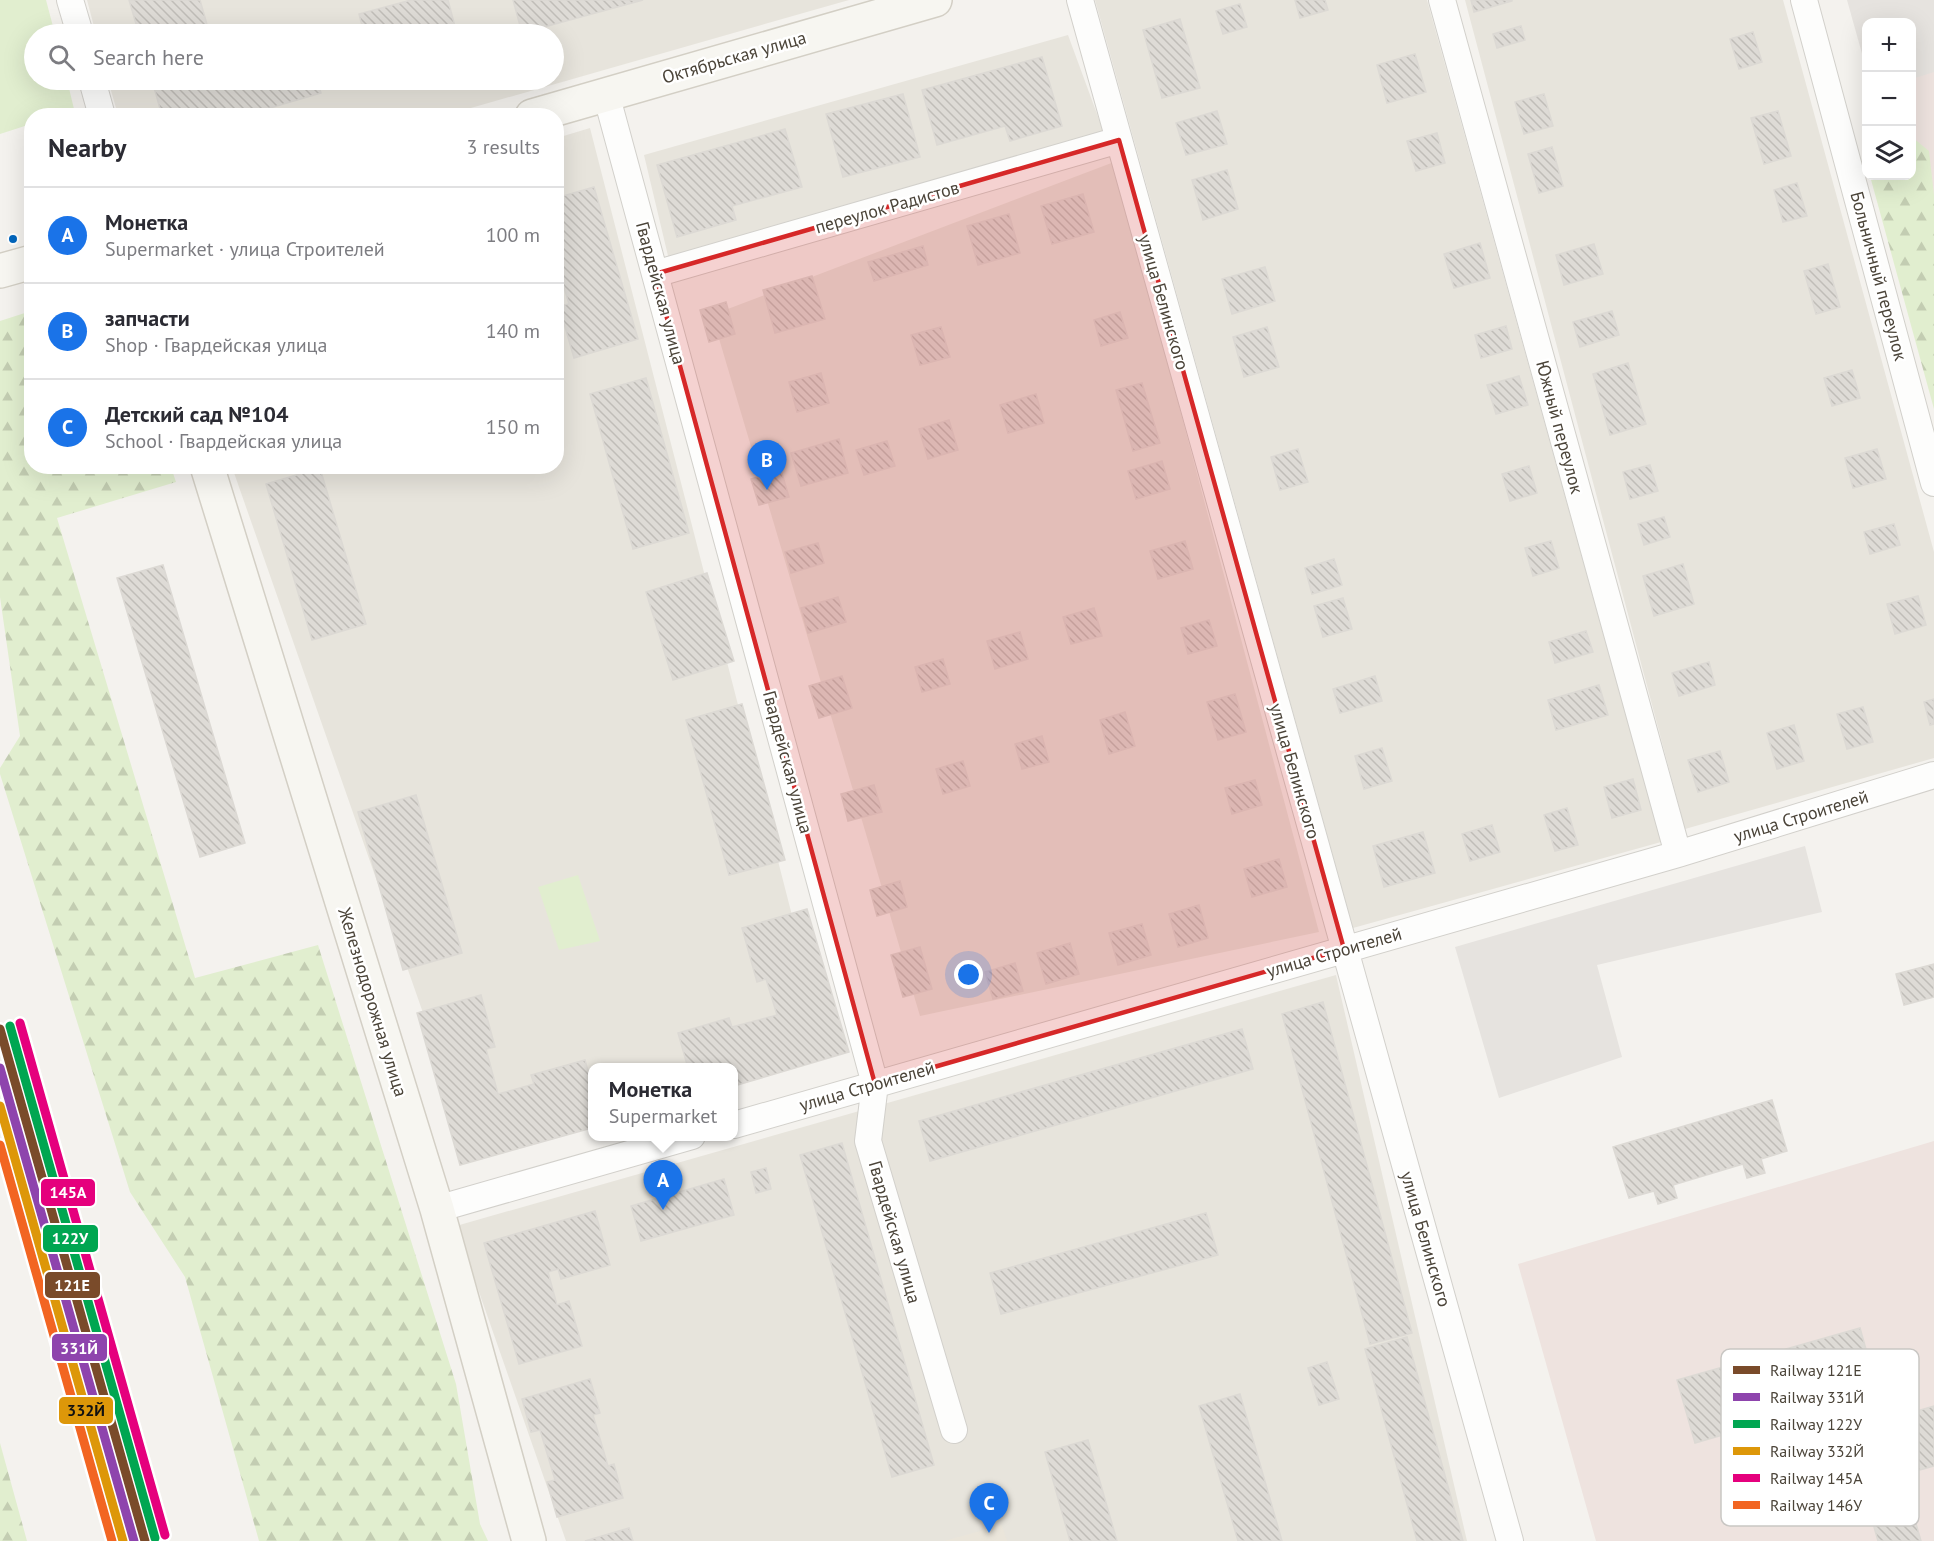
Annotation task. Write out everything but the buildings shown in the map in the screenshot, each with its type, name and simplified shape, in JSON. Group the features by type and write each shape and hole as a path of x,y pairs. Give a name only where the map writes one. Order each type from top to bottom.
{"street":[{"path":"70,0 77,24"},
{"name":"Октябрьская улица","path":"559,108 935,0"},
{"name":"улица Белинского","path":"1080,0 1510,1541"},
{"name":"Южный переулок","path":"1442,0 1678,854"},
{"name":"Больничный переулок","path":"1804,0 1934,483"},
{"path":"95,90 100,108"},
{"name":"Гвардейская улица","path":"606,94 875,1084 868,1141 954,1430"},
{"name":"переулок Радистов","path":"655,274 1119,140"},
{"path":"0,271 24,264"},
{"name":"Железнодорожная улица","path":"209,474 437,1209 529,1541"},
{"name":"улица Строителей","path":"738,1124 1344,948 1678,854 1934,775"},
{"path":"437,1209 678,1141"}],"highlighted area":[{"path":"1119,140 1344,949 875,1084 655,274"}],"shaded area":[{"path":"87,0 849,0 564,81 564,24 93,24"},
{"path":"1095,0 1427,0 1661,842 1353,928"},
{"path":"1465,0 1783,0 1934,552 1934,758 1685,829"},
{"path":"1847,0 1934,0 1934,72 1916,78 1916,18 1862,18 1862,54"},
{"path":"1850,0 1934,0 1934,307 1913,180 1916,180 1916,18 1863,18"},
{"path":"1068,35 1104,133 669,260 644,155"},
{"path":"111,90 534,90 471,108 116,108"},
{"path":"590,128 825,1044 738,1071 738,1063 588,1063 588,1115 471,1150 234,474 564,474 564,136"},
{"path":"1114,162 1319,932 920,1016 712,315"},
{"path":"1805,846 1822,912 1597,965 1622,1057 1499,1098 1455,947"},
{"path":"1336,975 1467,1541 566,1541 456,1226"},
{"path":"1934,1141 1934,1541 1596,1541 1518,1264"},
{"path":"1002,1525 1007,1541 944,1541"}],"green space":[{"path":"0,0 46,0 52,24 24,24 24,90 69,90 74,108 24,108 24,126 0,134"},
{"path":"1916,140 1929,151 1934,195 1934,409 1871,180 1916,180"},
{"path":"24,313 24,474 173,474 176,482 57,518 195,978 318,945 456,1384 480,1524 488,1541 259,1541 185,1277 130,1192 0,774 0,768 20,736 0,597 0,321"},
{"path":"578,875 600,941 559,950 538,887"},
{"path":"0,1443 27,1541 0,1541"}],"rail line":[{"name":"145А","path":"20,1023 165,1535"},
{"name":"122У","path":"10,1026 155,1538"},
{"name":"121Е","path":"0,1029 145,1541"},
{"name":"331Й","path":"0,1068 134,1541"},
{"name":"332Й","path":"0,1106 123,1541"},
{"name":"146У","path":"0,1145 112,1541"}],"place":[{"name":"запчасти","path":"767,490"},
{"name":"Монетка","path":"663,1210"},
{"name":"Детский сад №104","path":"989,1533"}]}
